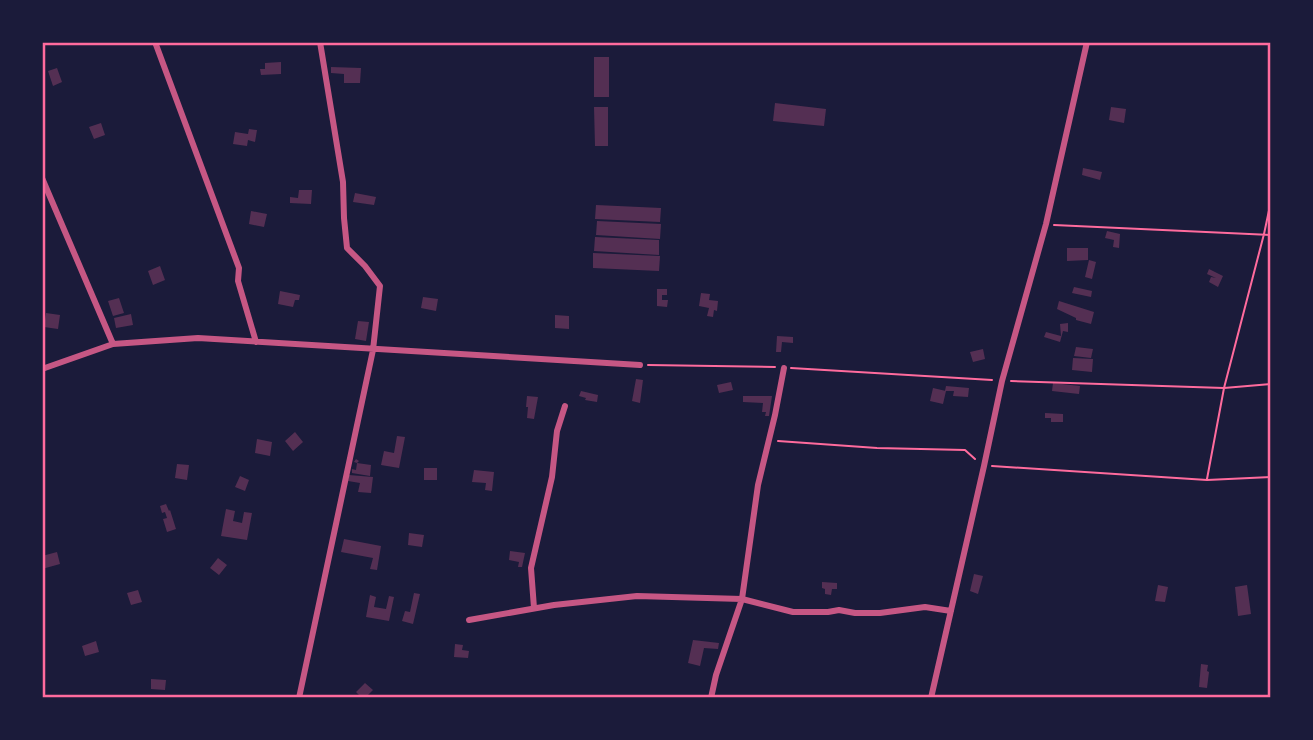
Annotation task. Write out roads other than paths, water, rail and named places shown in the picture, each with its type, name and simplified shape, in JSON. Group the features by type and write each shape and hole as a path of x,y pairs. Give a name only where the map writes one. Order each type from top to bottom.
{"street":[{"path":"155,42 239,268 238,281 256,342"},
{"path":"299,698 373,350 380,286 347,248 342,182 320,42"},
{"path":"931,698 1002,380 1046,224 1087,42"},
{"path":"42,178 113,344"},
{"path":"42,369 113,344 198,338 640,365"},
{"path":"712,698 716,675 743,599 758,485 784,368"},
{"path":"534,608 531,568 552,477 557,431 565,406"},
{"path":"469,620 534,608 637,596 743,599 793,612 839,610 880,613 925,607 951,611"}]}
